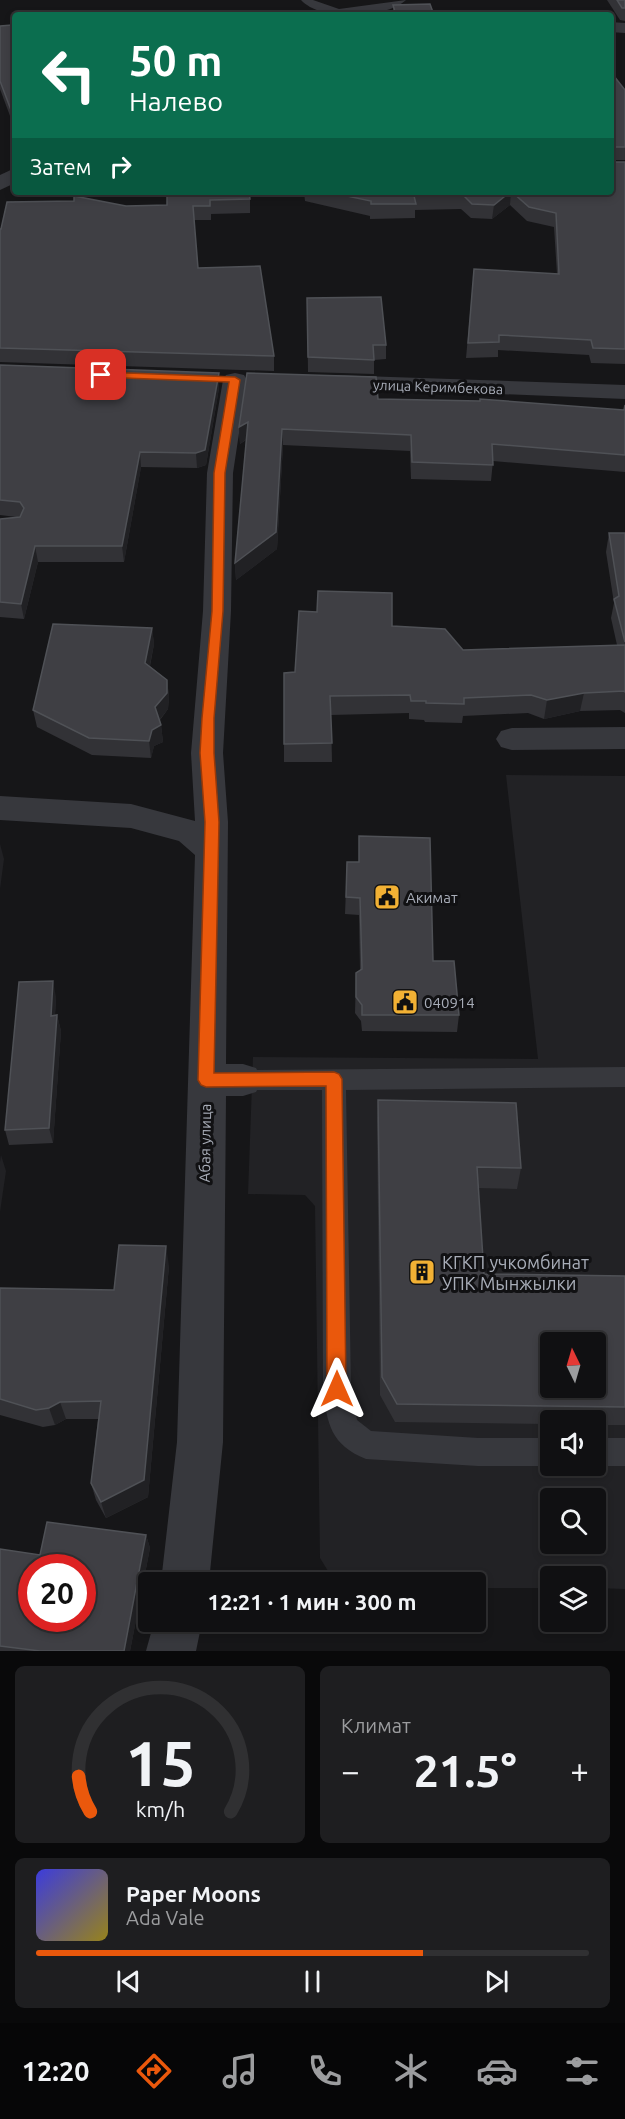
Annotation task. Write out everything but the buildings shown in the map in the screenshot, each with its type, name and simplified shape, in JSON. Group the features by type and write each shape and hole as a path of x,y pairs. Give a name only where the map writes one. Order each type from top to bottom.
{"street":[{"name":"Абая улица","path":"186,1572 200,1442 211,850 207,753 218,611 220,473 235,380"},
{"name":"улица Керимбекова","path":"306,382 625,392"},
{"path":"512,739 625,738"},
{"path":"0,808 131,816 190,832 211,850"},
{"path":"206,1080 243,1080"},
{"path":"171,1651 176,1632"}],"lane":[{"path":"306,0 330,11 373,9 401,0"},
{"path":"243,1080 625,1077"},
{"path":"334,1079 337,1389 340,1414 346,1430 366,1445 478,1452 540,1452"},
{"path":"606,1452 625,1452"}],"shaded area":[{"path":"506,775 625,776 625,1589 606,1588 606,1566 540,1566 540,1588 486,1588 486,1572 329,1572 320,1558 315,1206 305,1195 248,1194 253,1057 538,1059"}],"place":[{"name":"Акимат","path":"387,897"},
{"name":"040914","path":"405,1002"},
{"name":"КГКП учкомбинат УПК Мынжылки","path":"422,1272"}],"route":[{"path":"101,375 235,380 220,473 218,611 208,718 207,753 212,822 206,1080 334,1079 337,1389"}]}
